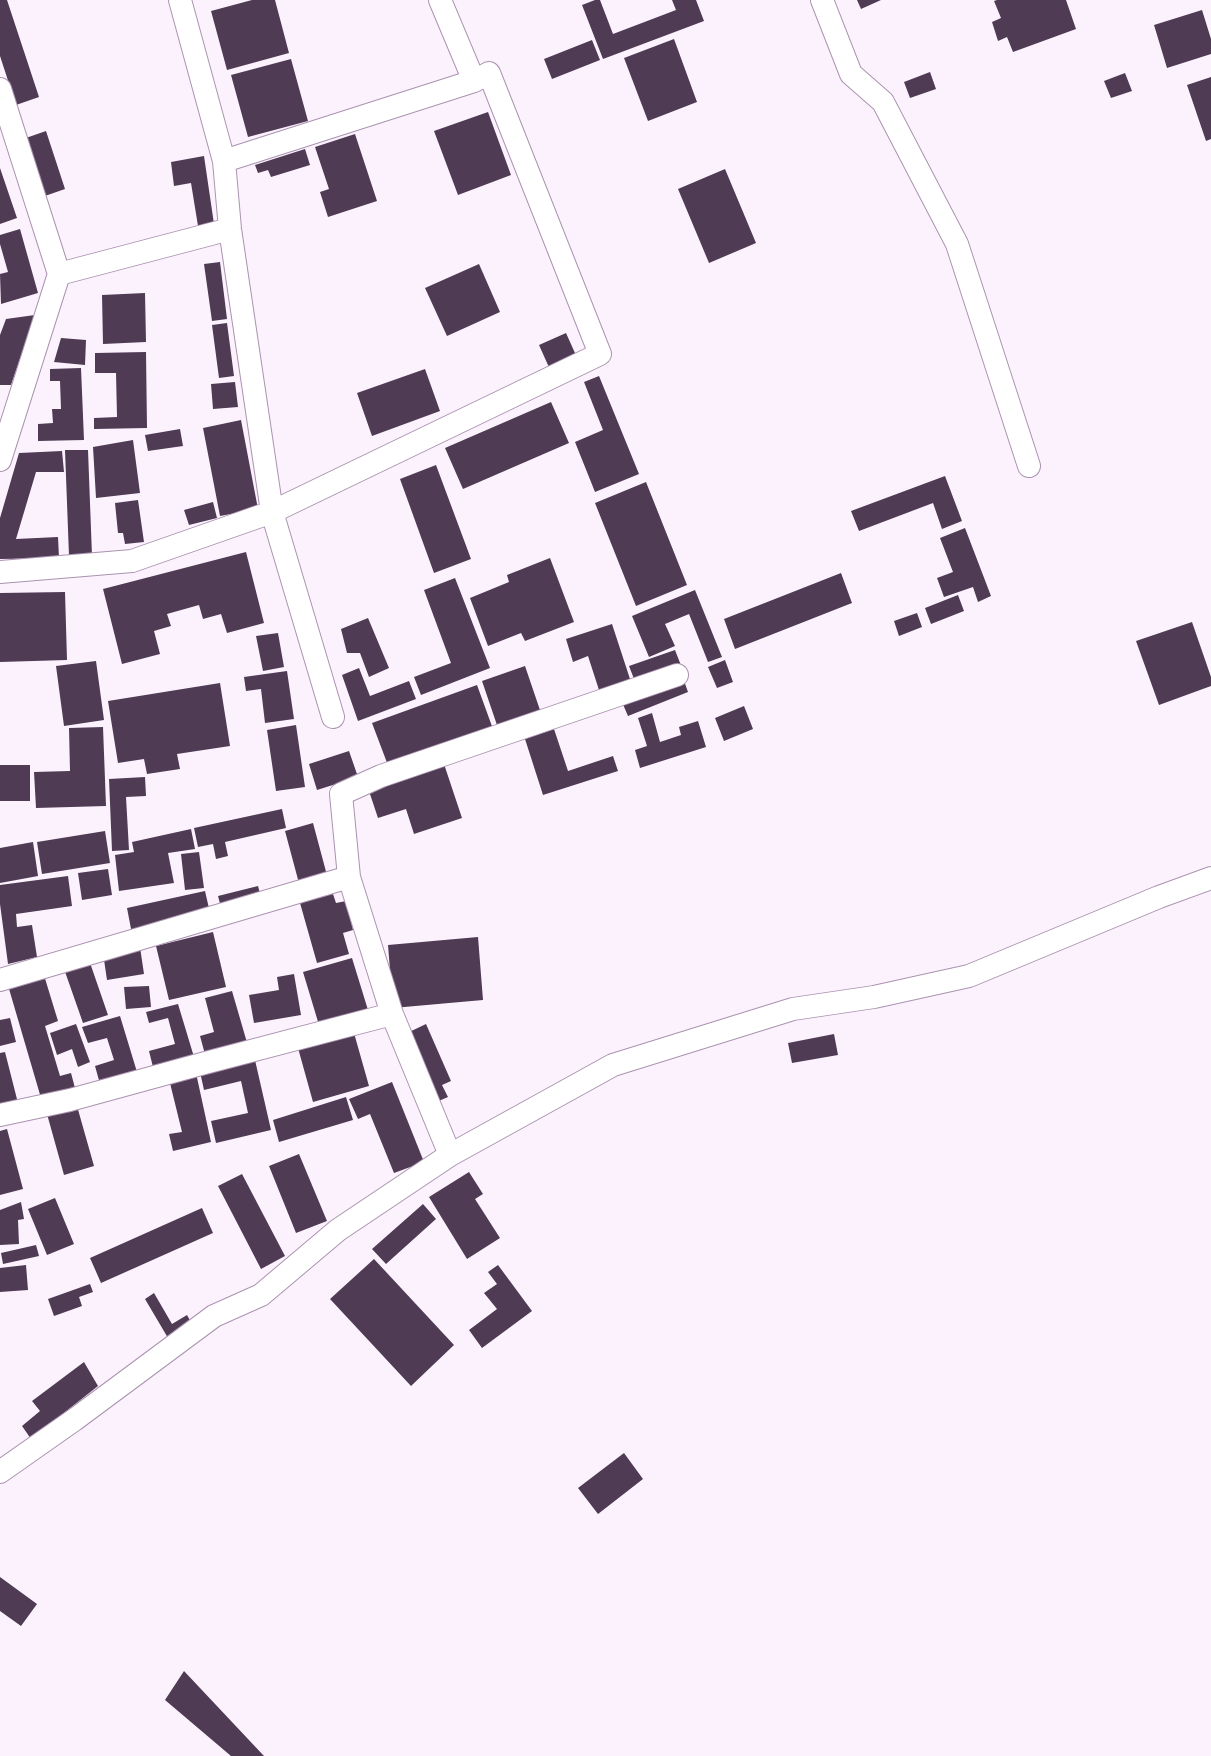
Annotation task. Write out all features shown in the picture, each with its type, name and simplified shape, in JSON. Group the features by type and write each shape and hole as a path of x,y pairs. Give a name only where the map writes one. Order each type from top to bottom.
{"street":[{"path":"180,0 224,161 230,229 272,512 333,717"},
{"path":"440,0 474,81"},
{"path":"822,0 851,74 883,102 957,244 1029,466"},
{"path":"0,572 132,561 272,512 600,354 489,73 474,81 224,161"},
{"path":"0,89 59,274 0,460"},
{"path":"59,274 230,229"},
{"path":"450,1155 392,1014 349,877 341,794 381,776 677,675"},
{"path":"0,980 349,877"},
{"path":"1,1468 214,1316 261,1295 338,1230 450,1155 612,1065 793,1009 874,997 969,976 1159,897 1211,878"},
{"path":"0,1115 70,1100 392,1014"}],"building":[{"path":"0,0 7,0 39,97 16,105 0,56"},
{"path":"252,0 275,0 289,53 227,70 211,11"},
{"path":"595,0 600,0 613,34 676,10 672,0 696,0 704,21 603,59 582,5"},
{"path":"857,0 881,0 861,9"},
{"path":"1066,0 1076,29 1013,52 1007,37 998,41 992,22 1001,18 994,1"},
{"path":"1202,10 1211,39 1211,54 1167,68 1154,25"},
{"path":"674,39 697,102 648,121 624,58"},
{"path":"592,40 600,60 552,79 544,59"},
{"path":"291,59 308,121 248,137 231,75"},
{"path":"930,72 936,89 910,98 904,82"},
{"path":"1125,73 1132,91 1111,98 1104,81"},
{"path":"1211,77 1211,139 1206,141 1187,85"},
{"path":"488,112 511,175 458,195 434,131"},
{"path":"46,131 65,189 42,197 23,139"},
{"path":"355,134 377,201 328,217 320,192 329,189 315,147"},
{"path":"305,149 310,165 271,177 268,170 258,173 255,165"},
{"path":"204,156 214,224 198,226 191,183 174,186 171,162"},
{"path":"0,168 17,218 0,224"},
{"path":"725,169 756,243 709,263 678,189"},
{"path":"20,229 38,293 1,304 0,274 8,272 0,244 0,235"},
{"path":"220,262 227,319 212,321 204,264"},
{"path":"479,264 500,312 447,336 425,288"},
{"path":"145,293 146,342 103,344 102,295"},
{"path":"35,315 11,385 0,385 0,335 6,319"},
{"path":"227,323 234,376 219,378 212,325"},
{"path":"566,333 579,362 552,374 539,345"},
{"path":"61,338 86,340 85,365 54,362"},
{"path":"146,352 147,428 94,429 94,418 117,417 116,373 95,373 95,353"},
{"path":"81,368 84,440 38,441 38,424 53,423 52,409 61,409 60,381 50,381 50,369"},
{"path":"425,369 440,411 372,436 357,393"},
{"path":"599,376 639,474 595,492 575,442 603,430 584,382"},
{"path":"235,382 238,407 213,409 211,384"},
{"path":"551,402 569,443 463,489 445,448"},
{"path":"241,420 258,509 220,516 203,428"},
{"path":"180,429 183,446 148,451 145,435"},
{"path":"133,440 140,493 96,498 93,447"},
{"path":"65,450 88,450 92,556 69,556"},
{"path":"62,451 64,472 36,472 16,539 58,537 59,558 0,559 0,518 19,453"},
{"path":"436,465 471,559 434,573 400,479"},
{"path":"945,476 962,521 942,529 933,503 859,531 851,511"},
{"path":"646,482 687,585 636,606 595,503"},
{"path":"138,500 144,542 125,544 123,533 118,533 115,503"},
{"path":"213,502 217,518 189,525 184,510"},
{"path":"965,528 991,596 978,602 973,587 944,597 937,578 953,572 940,538"},
{"path":"246,552 264,623 227,633 221,614 203,619 199,605 167,614 171,626 154,631 160,654 122,664 103,589"},
{"path":"550,558 574,622 525,641 521,633 488,646 470,598 509,582 507,575"},
{"path":"841,573 852,603 735,649 724,619"},
{"path":"455,578 490,668 421,695 414,677 451,663 424,590"},
{"path":"695,590 722,657 708,662 689,614 665,624 675,646 649,657 632,616"},
{"path":"65,592 67,660 0,662 0,593"},
{"path":"958,595 964,611 931,624 925,608"},
{"path":"917,613 922,627 899,636 894,621"},
{"path":"368,618 389,668 369,677 360,653 347,653 341,629"},
{"path":"1192,622 1211,677 1211,686 1159,705 1136,641"},
{"path":"612,624 630,679 599,690 588,656 573,662 566,639"},
{"path":"278,633 284,667 263,671 256,636"},
{"path":"675,650 682,668 636,684 629,666"},
{"path":"725,660 733,682 717,688 708,667"},
{"path":"96,661 104,720 64,726 56,666"},
{"path":"525,666 541,713 498,728 482,681"},
{"path":"359,668 370,696 409,681 416,699 358,721 342,675"},
{"path":"287,671 294,719 265,723 261,689 246,691 244,677"},
{"path":"683,678 688,692 628,716 622,702"},
{"path":"220,683 230,746 177,754 180,769 147,774 144,759 118,763 108,701"},
{"path":"477,685 493,729 389,768 372,723"},
{"path":"744,706 753,729 724,741 715,718"},
{"path":"652,713 660,742 681,735 679,727 698,721 706,747 640,768 635,750 647,746 638,718"},
{"path":"296,725 305,787 276,791 267,730"},
{"path":"103,727 106,806 36,808 34,772 70,771 69,728"},
{"path":"554,729 568,771 613,756 618,771 543,795 525,739"},
{"path":"349,751 358,777 317,790 309,764"},
{"path":"444,764 462,818 414,834 406,809 378,818 368,788"},
{"path":"0,765 30,765 30,801 0,801"},
{"path":"145,777 146,796 126,797 129,850 112,851 109,779"},
{"path":"282,809 286,828 225,842 228,856 216,859 213,844 198,847 194,828"},
{"path":"313,823 328,879 300,887 285,831"},
{"path":"191,829 195,849 168,853 174,883 119,891 115,855 134,852 132,842"},
{"path":"105,831 110,863 42,874 37,842"},
{"path":"33,842 38,876 0,883 0,848"},
{"path":"199,852 204,888 185,890 181,854"},
{"path":"108,869 112,895 82,900 78,873"},
{"path":"68,876 72,906 16,914 17,927 32,925 37,957 8,964 0,904 0,885"},
{"path":"258,886 262,901 222,911 218,896"},
{"path":"205,891 211,917 132,934 127,908"},
{"path":"333,894 336,903 346,901 353,930 343,933 349,954 317,963 300,903"},
{"path":"213,932 226,987 169,1000 156,946"},
{"path":"478,937 483,1000 393,1008 388,945"},
{"path":"140,947 144,974 107,980 103,953"},
{"path":"88,957 108,1015 83,1023 63,966"},
{"path":"352,958 368,1010 319,1025 303,972"},
{"path":"43,972 58,1021 45,1026 60,1076 71,1073 75,1088 41,1098 7,982"},
{"path":"294,974 301,1015 254,1023 249,995 279,990 277,977"},
{"path":"149,986 151,1007 126,1009 124,987"},
{"path":"232,991 248,1046 206,1058 200,1036 214,1032 205,998"},
{"path":"178,1004 194,1057 153,1067 149,1051 175,1044 168,1018 149,1023 146,1012"},
{"path":"120,1016 137,1072 100,1084 95,1066 114,1060 107,1038 88,1043 82,1027"},
{"path":"10,1018 16,1042 0,1046 0,1020"},
{"path":"76,1024 90,1062 78,1067 72,1049 57,1055 50,1033"},
{"path":"426,1024 451,1081 442,1085 448,1097 434,1103 403,1035"},
{"path":"354,1033 369,1086 313,1102 298,1048"},
{"path":"834,1034 838,1055 792,1063 788,1043"},
{"path":"5,1052 19,1107 0,1112 0,1053"},
{"path":"255,1060 271,1130 216,1143 211,1121 248,1113 241,1081 204,1090 200,1072"},
{"path":"196,1073 211,1142 173,1151 169,1134 182,1132 169,1079"},
{"path":"392,1082 424,1162 394,1173 370,1114 358,1119 349,1099"},
{"path":"346,1097 353,1120 279,1142 273,1120"},
{"path":"77,1106 94,1166 64,1175 47,1114"},
{"path":"7,1129 23,1189 0,1195 0,1131"},
{"path":"299,1154 327,1221 296,1233 269,1166"},
{"path":"469,1172 483,1194 475,1199 500,1238 467,1259 429,1197"},
{"path":"242,1174 285,1256 261,1269 218,1186"},
{"path":"55,1198 74,1244 47,1255 28,1209"},
{"path":"21,1202 24,1219 18,1220 19,1244 0,1245 0,1210"},
{"path":"423,1204 436,1219 386,1264 372,1249"},
{"path":"202,1208 213,1233 101,1283 90,1258"},
{"path":"36,1245 39,1256 3,1264 1,1253"},
{"path":"374,1259 454,1345 411,1386 330,1299"},
{"path":"26,1265 28,1290 0,1292 0,1268"},
{"path":"498,1265 532,1311 482,1348 469,1330 497,1309 484,1293 497,1284 488,1272"},
{"path":"90,1284 93,1292 79,1297 82,1306 54,1316 48,1299"},
{"path":"154,1293 172,1324 187,1315 192,1324 168,1338 145,1299"},
{"path":"84,1362 98,1386 31,1439 22,1426 40,1411 32,1401"},
{"path":"624,1453 643,1479 598,1514 578,1488"},
{"path":"0,1577 37,1604 21,1626 0,1611"},
{"path":"184,1671 264,1756 231,1756 165,1700"}]}
